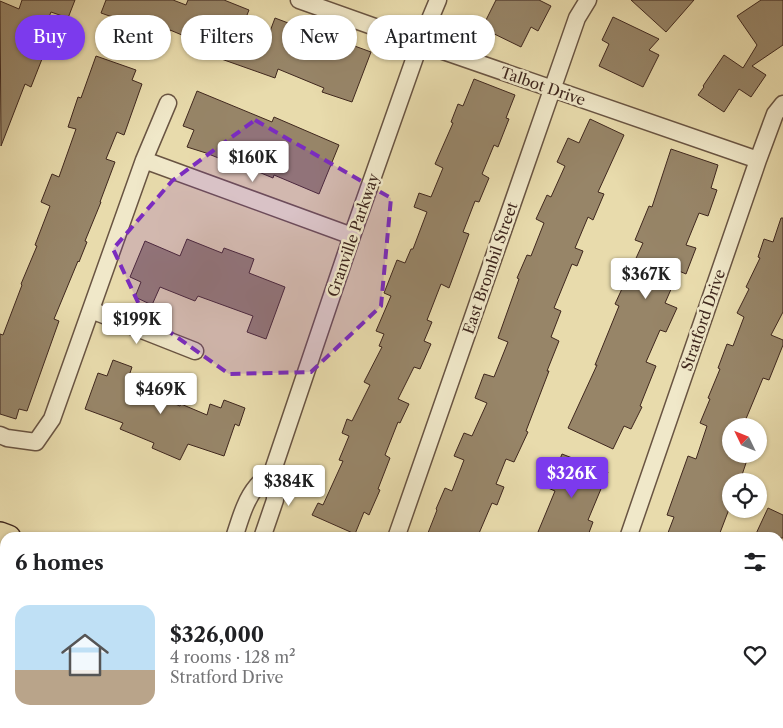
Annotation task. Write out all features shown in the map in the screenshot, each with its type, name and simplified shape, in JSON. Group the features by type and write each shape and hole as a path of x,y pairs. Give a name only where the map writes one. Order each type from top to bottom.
{"street":[{"name":"Talbot Drive","path":"299,0 367,25"},
{"name":"Granville Parkway","path":"432,15 438,0"},
{"name":"East Brombil Street","path":"398,532 577,18 588,0"},
{"name":"Granville Parkway","path":"264,532 274,500 275,490 272,473 352,236 414,60"},
{"name":"Talbot Drive","path":"467,60 758,160"},
{"path":"0,436 36,442 52,419 144,160 168,103"},
{"name":"Stratford Drive","path":"630,532 758,160 775,114 783,104"},
{"path":"144,160 352,236"},
{"path":"91,310 195,351"},
{"name":"Granville Parkway","path":"236,532 252,493 272,473"}],"highlighted area":[{"path":"255,120 391,198 381,306 311,372 229,374 143,313 113,249 172,181"}],"building":[{"path":"22,0 75,0 69,15 60,15 51,12 50,15 15,15 15,60 42,60 31,87 25,84 1,146 0,1 19,9"},
{"path":"106,0 173,0 186,5 188,0 224,0 249,10 247,15 181,15 181,35 171,30 171,15 107,15 101,13"},
{"path":"496,0 539,0 551,6 538,31 531,27 521,47 495,34 495,15 488,15"},
{"path":"631,0 694,0 666,32"},
{"path":"761,0 783,0 783,45 752,66 766,75 751,97 739,89 724,112 698,95 724,55 743,68 757,45 737,16"},
{"path":"613,17 659,39 649,50 659,55 643,87 599,66 609,44 602,40"},
{"path":"275,18 282,21 282,60 357,60 357,47 367,51 368,60 352,102 322,92 324,88 278,69 275,78 224,60 272,60 272,26"},
{"path":"95,59 107,60 136,70 132,80 142,84 124,135 117,132 106,159 115,162 85,241 87,242 54,319 59,321 27,411 19,409 16,419 0,414 0,334 3,335 37,246 35,245 50,206 41,202 52,174 59,177 76,129 68,127 78,97 81,98"},
{"path":"474,79 515,95 506,118 509,119 498,147 494,145 482,174 489,178 479,202 475,201 463,232 469,234 449,288 441,284 427,320 432,322 424,341 431,344 420,369 414,367 398,399 409,404 400,423 398,422 385,455 390,458 378,489 380,490 369,515 364,512 356,532 350,532 312,515 318,503 323,505 343,461 339,460 349,436 342,433 347,419 352,421 370,385 364,382 382,347 379,346 384,334 376,331 391,296 384,293 397,260 405,263 411,249 413,249 427,212 414,207 419,193 431,197 443,168 435,164 453,123 451,122 458,104 463,106"},
{"path":"197,91 272,122 274,117 339,145 319,194 274,175 273,178 237,163 236,165 187,147 194,130 183,126"},
{"path":"590,119 624,135 598,192 604,194 593,220 588,217 575,248 583,251 577,266 572,264 554,308 561,311 551,337 559,341 526,431 528,432 514,462 506,459 496,484 504,487 497,505 492,503 480,532 428,532 445,488 452,491 464,460 454,456 464,433 472,436 487,403 475,398 484,374 494,377 508,342 498,338 519,279 517,278 527,255 531,256 544,223 536,219 547,195 551,197 565,166 557,162 568,138 579,143"},
{"path":"671,149 718,165 711,188 717,190 708,216 699,213 686,245 696,248 686,274 679,271 665,303 677,308 666,332 660,330 646,362 656,366 640,406 642,407 631,429 624,426 613,449 568,428 597,365 595,365 619,306 615,304 643,243 635,240 649,206 652,207"},
{"path":"781,218 783,218 783,312 771,335 783,340 783,345 769,380 763,378 746,418 722,418 722,463 746,463 743,473 722,473 722,518 726,518 720,532 668,532 674,517 667,515 688,456 696,459 707,426 700,423 710,399 708,398 720,369 718,368 727,344 733,346 744,317 737,313 749,289 746,287 760,258 758,257 764,239 773,242"},
{"path":"187,239 222,253 224,248 254,259 249,273 285,287 266,339 247,332 253,316 198,296 195,301 160,287 152,305 135,297 141,282 130,277 145,241 180,256"},
{"path":"113,360 132,367 129,376 159,387 155,396 180,406 181,404 207,415 210,404 221,408 224,400 245,408 239,426 235,424 224,456 188,444 180,460 152,448 154,443 120,429 123,423 85,409 98,373 107,376"},
{"path":"562,454 608,472 588,520 593,522 589,532 538,532 555,491 548,488"},
{"path":"768,508 783,515 783,532 757,532 763,518 767,518"}]}
